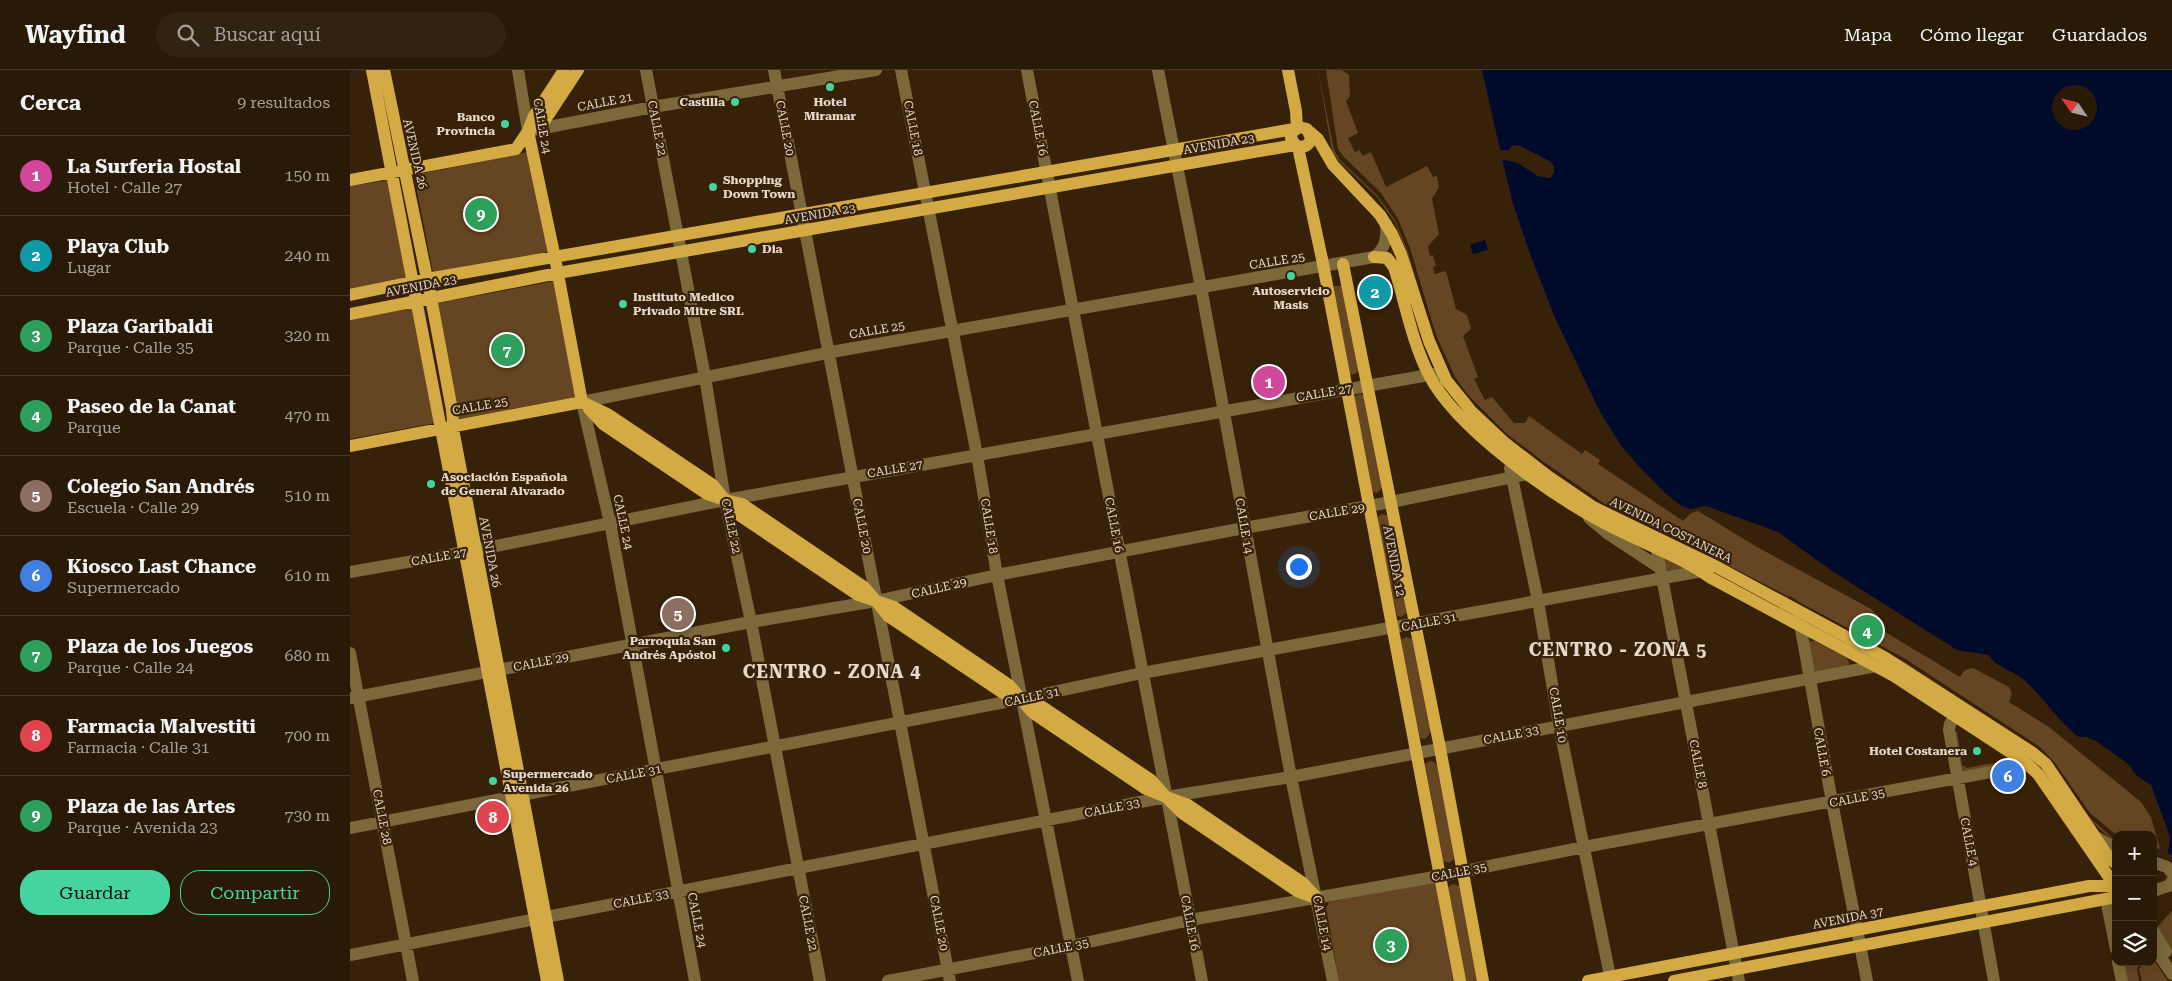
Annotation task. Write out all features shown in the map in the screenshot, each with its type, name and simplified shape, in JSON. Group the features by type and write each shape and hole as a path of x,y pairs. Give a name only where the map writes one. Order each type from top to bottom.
{"main road":[{"name":"AVENIDA 26","path":"372,70 414,291 447,426"},
{"name":"AVENIDA 26","path":"384,70 431,298 447,426 540,919 547,981"},
{"path":"350,180 516,149 528,131 534,116 564,70"},
{"path":"528,131 545,120 578,70"},
{"path":"1288,70 1296,111 1302,129 1311,138 1304,147 1297,146 1291,138 1302,129"},
{"name":"AVENIDA 23","path":"350,314 414,291 427,279 1302,129"},
{"name":"AVENIDA COSTANERA","path":"1302,129 1318,140 1338,170 1386,224 1401,254 1436,373"},
{"name":"CALLE 24","path":"528,131 558,273 582,402"},
{"name":"AVENIDA 23","path":"350,295 414,291 431,298 558,273 1297,146"},
{"name":"AVENIDA 12","path":"1297,146 1370,506 1460,981"},
{"name":"AVENIDA COSTANERA","path":"1374,257 1387,258 1394,267 1417,343 1436,373 1454,408 1511,455 1593,507 1707,568 1800,625 1958,711 2042,760 2112,861"},
{"name":"AVENIDA 12","path":"1343,264 1440,748 1483,981"},
{"path":"582,402 603,424 707,494 725,500 736,513 858,595 876,602 888,616 1003,693 1021,699 1032,713 1146,789 1166,797 1182,813 1289,886 1317,898"},
{"name":"CALLE 25","path":"350,446 447,426 582,402"},
{"name":"AVENIDA COSTANERA","path":"1511,455 1528,474 1571,504 1613,528 1707,568 1798,610 1884,657 2030,765 2112,888"},
{"name":"AVENIDA 37","path":"1588,981 1611,979 1734,953 2089,886 2112,890"},
{"path":"1674,981 1738,975 1860,946 1984,922 2112,890"},
{"name":"AVENIDA 26","path":"540,919 558,981"}],"street":[{"name":"CALLE 24","path":"518,70 528,131"},
{"name":"CALLE 22","path":"646,70 705,377 725,500 751,622 820,981"},
{"name":"CALLE 20","path":"774,70 801,215 830,352 948,975"},
{"name":"CALLE 21","path":"528,131 653,107 876,70"},
{"name":"CALLE 18","path":"902,70 977,454 997,575 1078,981"},
{"name":"CALLE 16","path":"1027,70 1202,981"},
{"name":"CALLE 14","path":"1158,70 1267,652 1333,981"},
{"path":"1374,257 1383,248 1385,243 1386,224"},
{"name":"CALLE 25","path":"582,402 830,352 1200,287 1343,264 1374,257"},
{"name":"CALLE 27","path":"350,572 470,551 725,500 1436,373"},
{"name":"CALLE 24","path":"582,402 610,523 695,981"},
{"name":"CALLE 10","path":"1511,455 1512,477 1538,602 1559,725 1611,979"},
{"name":"CALLE 29","path":"354,697 751,622 876,602 997,575 1119,551 1370,506 1528,474"},
{"path":"1571,504 1607,534 1661,573"},
{"name":"CALLE 8","path":"1656,546 1738,975"},
{"name":"CALLE 31","path":"350,828 1021,699 1142,673 1538,602 1661,573 1707,568"},
{"name":"CALLE 6","path":"1798,610 1809,679 1867,981"},
{"name":"CALLE 28","path":"350,653 354,697 383,822 413,981"},
{"name":"CALLE 33","path":"350,956 1166,797 1417,753 1876,666"},
{"name":"CALLE 4","path":"1958,711 1949,730 1994,981"},
{"name":"CALLE 35","path":"888,981 948,975 1190,920 1462,872 1584,847 2030,765"},
{"path":"2094,836 2112,846"},
{"path":"2157,863 2167,867 2172,873"},
{"path":"2157,890 2168,886 2172,881"},
{"path":"2157,938 2172,960"},
{"path":"2157,952 2172,974"},
{"path":"2119,966 2122,981"}],"shaded area":[{"path":"1318,70 1334,150 1340,160 1378,196 1395,220 1407,249 1433,337 1452,379 1475,407 1505,436 1535,460 1604,507 1700,554 1903,661 2038,750 2060,776 2037,751 1902,662 1676,544 1603,509 1541,466 1504,437 1473,408 1451,379 1431,337 1406,249 1394,221 1377,197 1339,161 1332,151"},
{"path":"1326,70 1342,70 1349,75 1350,96 1346,101 1358,133 1348,138 1355,152 1359,150 1363,156 1371,152 1386,187 1427,166 1433,177 1437,176 1439,187 1432,199 1439,234 1428,246 1430,256 1433,255 1436,266 1433,267 1435,274 1446,271 1456,309 1467,315 1471,329 1463,336 1478,377 1474,379 1485,400 1492,397 1514,423 1525,423 1529,416 1582,454 1585,450 1600,460 1598,464 1683,521 1691,513 1698,511 1757,547 1871,609 1878,616 1875,626 1960,677 1965,670 1973,668 2009,687 2012,694 2009,702 2049,727 2141,802 2151,817 2155,831 2112,831 2090,813 2055,763 2040,747 1904,658 1790,596 1666,533 1666,531 1662,529 1661,531 1605,504 1507,434 1468,395 1455,377 1436,335 1410,248 1398,219 1381,193 1338,149"},
{"path":"528,152 548,252 433,273 414,175"},
{"path":"389,180 408,279 350,290 350,186"},
{"path":"555,281 576,397 459,419 437,303"},
{"path":"1344,285 1360,370 1350,375 1330,287"},
{"path":"413,307 435,423 350,439 350,319"},
{"path":"1360,394 1364,396 1382,488 1377,493 1372,492 1353,397"},
{"path":"1382,514 1389,516 1407,613 1401,617 1397,616 1376,518"},
{"path":"1662,554 1691,568 1667,571"},
{"path":"1406,637 1412,639 1431,732 1425,739 1420,738 1401,640"},
{"path":"1815,641 1846,657 1849,662 1848,666 1814,672 1809,643"},
{"path":"1954,731 1957,732 1962,765 1967,768 1993,763 2000,765 1963,771"},
{"path":"1430,761 1438,766 1454,859 1449,863 1443,861 1425,764"},
{"path":"2087,815 2112,838 2103,832"},
{"path":"1432,882 1436,884 1457,981 1339,981 1326,909 1329,902"},
{"path":"1453,884 1460,886 1478,981 1465,981 1448,887"},
{"path":"2172,911 2172,953 2157,929"},
{"path":"2157,965 2168,981 2142,981 2139,969 2141,966"},
{"path":"2124,966 2138,966 2139,981 2126,981"}],"water":[{"path":"1482,70 2172,70 2172,855 2168,853 2170,837 2151,785 2137,776 2127,763 2096,741 2087,737 2079,737 2071,731 2038,693 2019,676 2000,666 1989,655 1957,650 1835,573 1778,532 1706,506 1690,509 1681,506 1664,492 1636,463 1622,447 1600,412 1555,318 1513,204 1502,159 1518,163 1538,176 1550,178 1554,167 1518,145 1509,151 1500,150"},
{"path":"1485,240 1488,250 1473,254 1470,245"}],"pier":[{"path":"1518,145 1551,162 1554,167 1554,173 1550,178 1538,176 1518,163 1502,159 1502,157 1519,160 1536,172 1549,175 1552,168 1539,158 1529,155 1518,148 1514,148 1509,154 1500,150 1508,151 1512,146"}],"place":[{"name":"Hotel Miramar","path":"830,87"},
{"name":"Castilla","path":"735,102"},
{"name":"Banco Provincia","path":"505,124"},
{"name":"Shopping Down Town","path":"713,187"},
{"name":"Plaza de las Artes","path":"481,214"},
{"name":"Dia","path":"752,249"},
{"name":"Autoservicio Masis","path":"1291,276"},
{"name":"Playa Club","path":"1375,292"},
{"name":"Instituto Medico Privado Mitre SRL","path":"623,304"},
{"name":"Plaza de los Juegos","path":"507,350"},
{"name":"La Surferia Hostal","path":"1269,382"},
{"name":"Asociación Española de General Alvarado","path":"431,484"},
{"name":"Colegio San Andrés","path":"678,614"},
{"name":"Paseo de la Canat","path":"1867,631"},
{"name":"Parroquia San Andrés Apóstol","path":"726,648"},
{"name":"Hotel Costanera","path":"1977,751"},
{"name":"Kiosco Last Chance","path":"2008,776"},
{"name":"Supermercado Avenida 26","path":"493,781"},
{"name":"Farmacia Malvestiti","path":"493,817"},
{"name":"Plaza Garibaldi","path":"1391,945"}],"district":[{"name":"CENTRO - ZONA 5","path":"1618,649"},
{"name":"CENTRO - ZONA 4","path":"832,671"}]}
